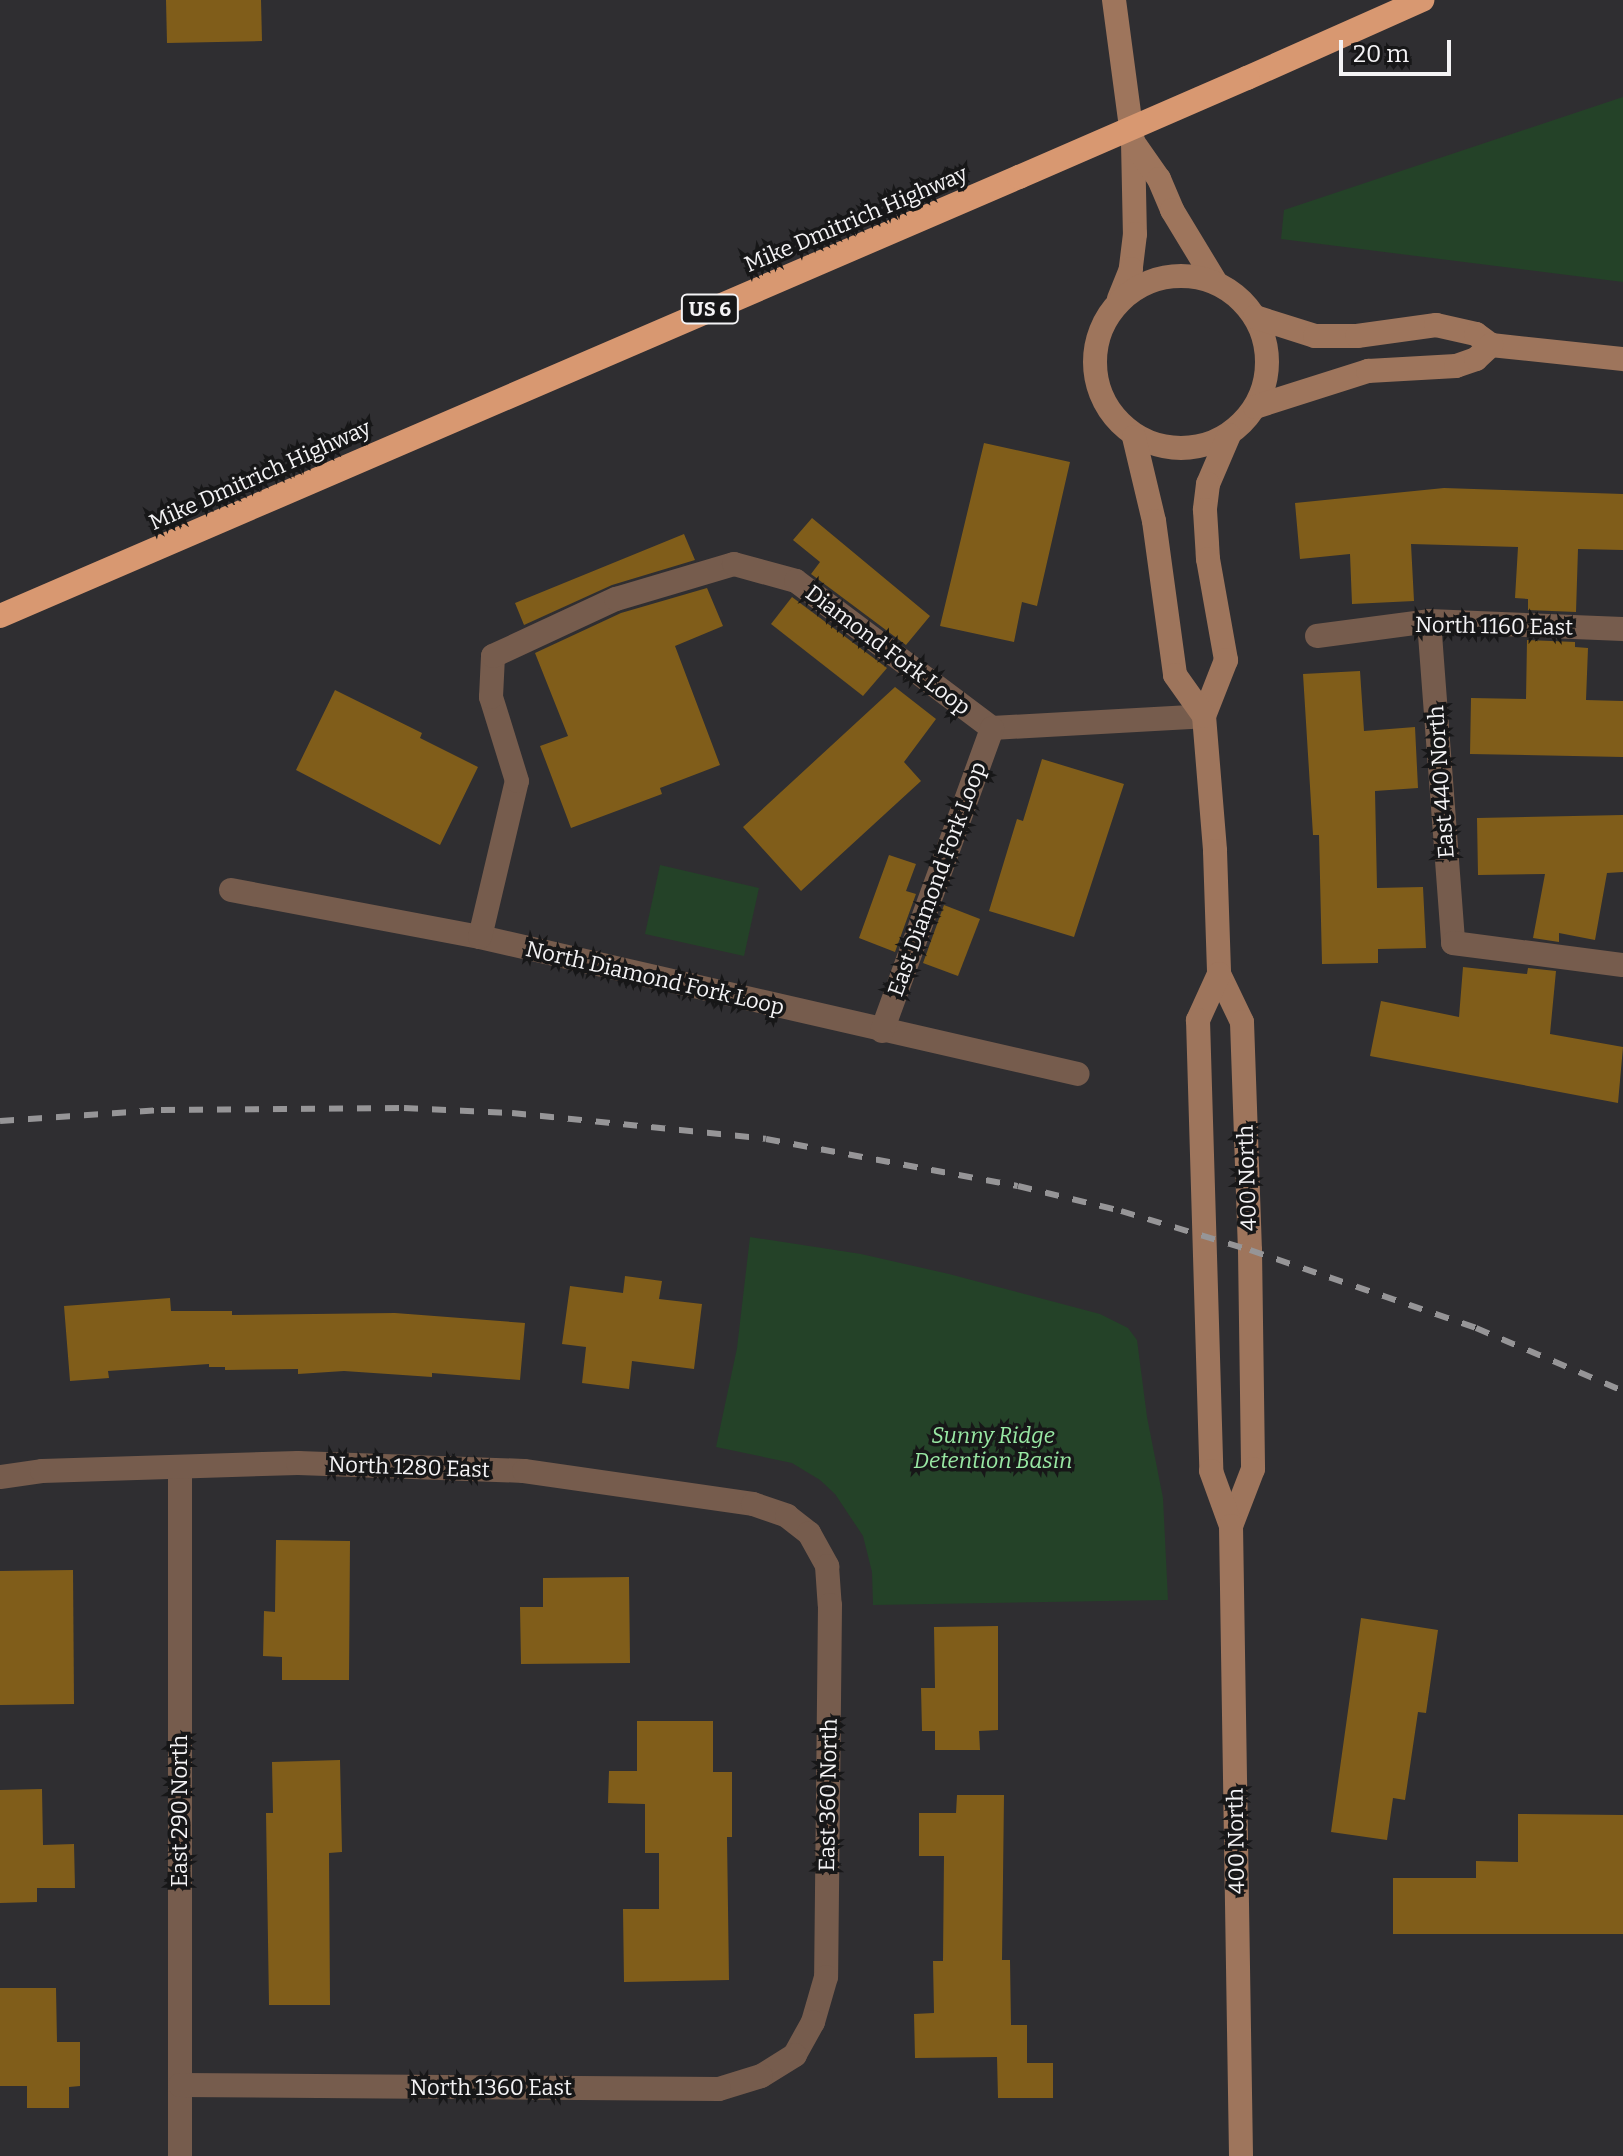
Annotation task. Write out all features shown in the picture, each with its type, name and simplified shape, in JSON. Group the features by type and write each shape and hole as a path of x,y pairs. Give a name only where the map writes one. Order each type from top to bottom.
{"highway":[{"name":"Mike Dmitrich Highway","path":"0,616 1422,0"}],"main road":[{"path":"1114,0 1133,142 1135,234 1131,269 1107,319 1098,350 1098,386 1106,406 1134,437 1156,445 1179,447 1202,445 1229,435"},
{"path":"1133,142 1159,179 1172,210 1215,281 1236,296 1255,317 1266,345 1268,360 1255,407 1229,435 1208,484 1205,510 1208,559 1226,660 1204,716"},
{"path":"1119,299 1149,282 1190,276 1215,281"},
{"path":"1255,317 1300,333 1340,337 1436,325 1476,334 1491,345 1623,359"},
{"path":"1255,407 1368,371 1456,366 1476,359 1491,345"},
{"path":"1134,437 1154,521 1175,675 1204,716"},
{"name":"400 North","path":"1204,716 1215,851 1219,974 1242,1022 1250,1250 1253,1469 1231,1526"},
{"name":"400 North","path":"1219,974 1198,1020 1211,1471 1231,1526 1241,2156"}],"street":[{"name":"Diamond Fork Loop","path":"480,937 517,781 491,697 493,656 616,599 734,564 796,581 992,728 1204,716"},
{"name":"North 1160 East","path":"1317,636 1429,621 1623,629"},
{"name":"East 440 North","path":"1429,621 1453,943 1623,965"},
{"name":"East Diamond Fork Loop","path":"882,1031 992,728"},
{"name":"North Diamond Fork Loop","path":"231,890 480,937 1078,1074"},
{"name":"North 1280 East","path":"0,1477 42,1471 298,1463 524,1471 753,1504 787,1516 809,1533"},
{"name":"East 290 North","path":"180,1467 180,2156"},
{"name":"East 360 North","path":"795,2055 813,2022 826,1977 830,1605 827,1566 809,1533"},
{"name":"North 1360 East","path":"180,2085 719,2089 761,2076 795,2055"}],"green space":[{"path":"1623,97 1623,282 1281,239 1284,210"},
{"path":"660,865 759,888 744,956 645,934"},
{"name":"Sunny Ridge Detention Basin","path":"750,1237 861,1254 949,1274 1100,1314 1128,1328 1137,1340 1147,1417 1163,1498 1168,1600 873,1605 872,1572 863,1536 835,1494 820,1480 792,1463 716,1447 737,1348"}],"building":[{"path":"166,0 261,0 262,41 167,43"},
{"path":"984,443 1070,462 1037,606 1022,602 1014,642 940,626"},
{"path":"1444,488 1623,494 1623,550 1578,549 1576,612 1528,610 1528,599 1515,598 1518,547 1411,544 1414,601 1352,604 1350,554 1300,559 1295,503"},
{"path":"812,518 930,616 906,645 811,574 820,562 793,540"},
{"path":"684,534 695,560 612,585 524,625 515,603"},
{"path":"707,588 723,626 675,646 720,765 660,788 662,794 571,828 540,746 568,736 535,653 621,613"},
{"path":"792,597 887,668 863,696 771,624"},
{"path":"1527,640 1575,642 1575,647 1588,648 1586,700 1623,701 1623,757 1470,754 1471,698 1526,699"},
{"path":"1360,671 1364,731 1415,727 1418,788 1375,791 1377,888 1423,887 1426,948 1378,949 1378,963 1322,964 1319,835 1313,835 1303,674"},
{"path":"895,687 936,719 904,762 921,781 801,891 743,827"},
{"path":"335,690 422,733 420,738 478,767 440,845 296,770"},
{"path":"1042,759 1124,784 1074,937 989,911 1017,819 1023,821"},
{"path":"1623,815 1623,872 1607,873 1595,940 1559,933 1559,942 1533,938 1545,874 1478,875 1477,818"},
{"path":"889,855 916,864 906,891 916,894 895,952 859,938"},
{"path":"944,905 980,919 958,976 923,963"},
{"path":"1463,967 1527,974 1528,968 1556,971 1550,1034 1623,1047 1618,1103 1370,1056 1381,1001 1459,1017"},
{"path":"625,1276 662,1281 659,1299 702,1304 694,1369 632,1361 629,1389 582,1383 586,1347 562,1344 570,1286 623,1293"},
{"path":"170,1298 171,1311 232,1311 232,1315 395,1313 525,1323 520,1380 432,1373 432,1377 344,1371 298,1374 298,1369 225,1370 225,1367 209,1367 209,1364 108,1371 109,1378 70,1381 64,1306"},
{"path":"276,1540 350,1541 349,1680 282,1680 282,1657 263,1656 264,1611 275,1612"},
{"path":"73,1570 74,1704 0,1705 0,1571"},
{"path":"629,1577 630,1663 521,1664 520,1607 543,1607 543,1578"},
{"path":"1361,1618 1438,1630 1426,1713 1418,1712 1405,1800 1393,1798 1387,1840 1331,1832"},
{"path":"998,1626 998,1730 979,1731 980,1750 935,1750 935,1731 922,1731 921,1688 935,1688 934,1627"},
{"path":"637,1721 713,1721 713,1772 732,1772 732,1837 727,1837 729,1980 624,1982 623,1909 659,1909 659,1853 645,1853 645,1804 608,1803 609,1771 637,1771"},
{"path":"340,1760 342,1852 329,1853 330,2005 269,2005 266,1813 273,1813 272,1762"},
{"path":"42,1789 43,1845 74,1844 75,1888 37,1888 37,1902 0,1903 0,1790"},
{"path":"957,1795 1004,1795 1002,1960 1010,1960 1011,2025 1027,2025 1027,2063 1053,2063 1053,2098 998,2098 997,2057 915,2058 914,2014 934,2013 933,1961 943,1961 944,1856 919,1856 919,1813 956,1813"},
{"path":"1518,1814 1623,1815 1623,1934 1393,1934 1393,1878 1476,1878 1476,1861 1518,1862"},
{"path":"0,1988 56,1988 57,2042 80,2042 80,2086 69,2087 69,2108 27,2108 27,2086 0,2086"}],"railway":[{"path":"0,1121 161,1110 404,1108 512,1113 766,1139 1018,1186 1121,1211 1250,1250 1476,1328 1623,1391"}]}
